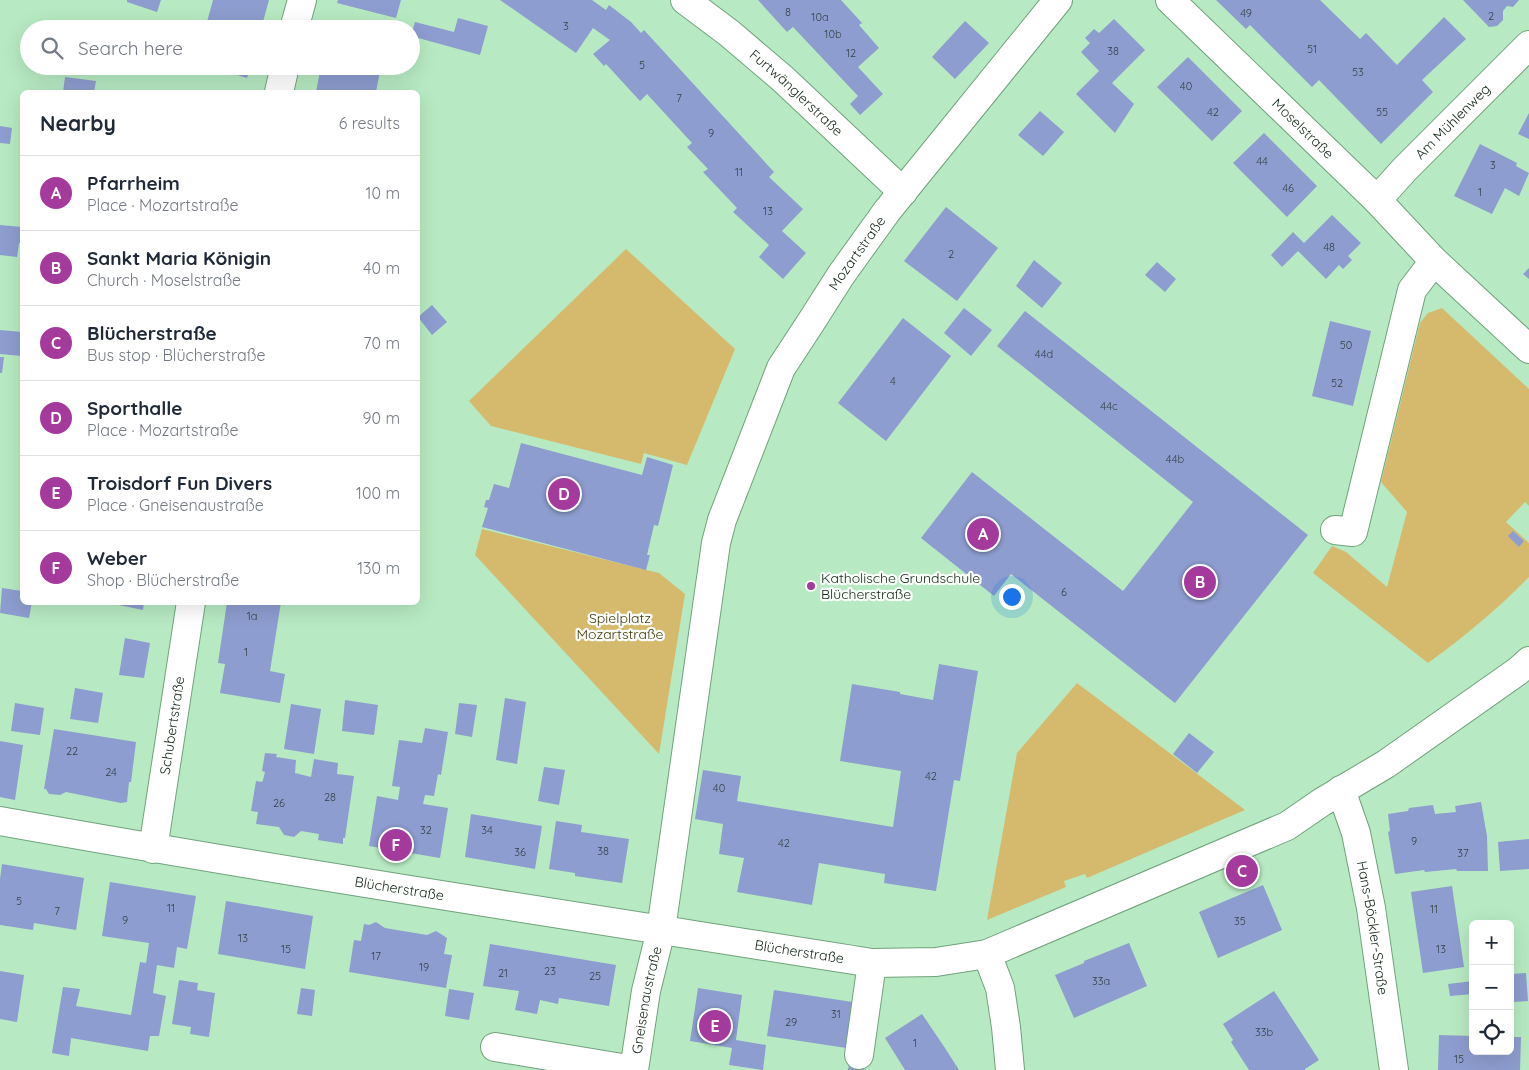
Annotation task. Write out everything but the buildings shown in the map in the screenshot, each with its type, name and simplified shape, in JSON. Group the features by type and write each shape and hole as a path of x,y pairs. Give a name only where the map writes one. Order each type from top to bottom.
{"street":[{"path":"296,20 302,0"},
{"name":"Furtwänglerstraße","path":"685,0 729,33 783,79 903,192"},
{"name":"Mozartstraße","path":"661,930 716,543 722,520 781,368 841,275 903,192 1058,0"},
{"name":"Moselstraße","path":"1170,0 1377,200 1434,261 1529,349"},
{"name":"Am Mühlenweg","path":"1377,200 1405,169 1529,46"},
{"path":"279,90 283,75"},
{"path":"1344,531 1412,290 1434,261"},
{"name":"Schubertstraße","path":"153,849 191,605"},
{"name":"Blücherstraße","path":"0,821 153,849 487,904 872,963 936,962 987,954 1287,826 1341,790 1386,764 1453,718 1529,661"},
{"name":"Hans-Böckler-Straße","path":"1341,790 1356,833 1371,908 1394,1070"},
{"name":"Gneisenaustraße","path":"634,1070 646,991 661,930"},
{"path":"987,954 1000,988 1010,1070"},
{"path":"859,1055 872,963"},
{"path":"496,1047 634,1070"}],"green space":[{"path":"626,249 735,349 687,465 644,453 641,464 491,426 469,401"},
{"path":"1442,308 1529,389 1529,506 1525,502 1506,522 1529,543 1529,577 1480,622 1428,663 1313,573 1332,546 1346,552 1387,587 1407,512 1381,482 1420,323 1428,313"},
{"name":"Spielplatz Mozartstraße","path":"482,529 659,573 685,594 659,754 475,555"},
{"path":"1077,683 1245,810 1087,878 1085,874 1064,881 1066,887 987,920 1017,753"}],"place":[{"name":"Sporthalle","path":"564,494"},
{"name":"Pfarrheim","path":"983,534"},
{"name":"Sankt Maria Königin","path":"1200,582"},
{"name":"Katholische Grundschule Blücherstraße","path":"811,586"},
{"name":"Weber","path":"396,845"},
{"name":"Blücherstraße","path":"1242,871"},
{"name":"Troisdorf Fun Divers","path":"715,1026"}]}
